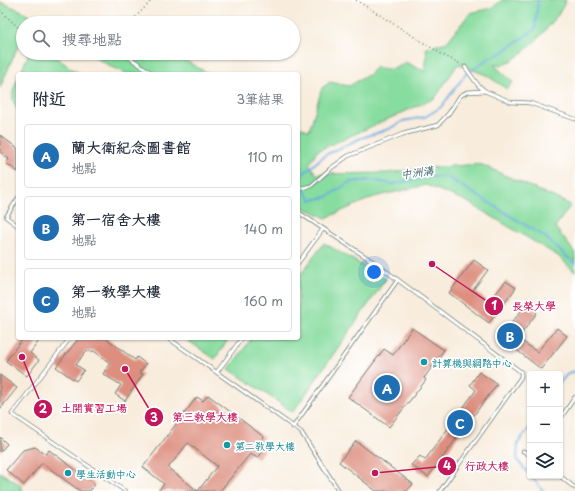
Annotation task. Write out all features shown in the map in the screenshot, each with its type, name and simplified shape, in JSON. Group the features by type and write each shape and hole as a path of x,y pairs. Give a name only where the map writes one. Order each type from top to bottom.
{"lane":[{"path":"133,60 151,72"},
{"path":"465,67 478,85 485,91 511,102 530,103 575,119"},
{"path":"300,189 311,186 330,169 348,156 403,134 438,125 449,113 460,96 467,92 485,91"},
{"path":"16,201 6,217 16,224"},
{"path":"300,213 378,265 521,372 521,376 440,491"},
{"path":"300,260 323,229"},
{"path":"293,427 398,281"},
{"path":"68,340 12,414 125,491"},
{"path":"171,340 301,432 339,491"},
{"path":"217,372 241,340"},
{"path":"563,415 575,397"},
{"path":"523,451 527,453"},
{"path":"563,478 575,488"}],"path":[{"path":"137,16 152,0"},
{"path":"356,0 442,55 465,67"},
{"path":"0,10 16,25"}],"green space":[{"path":"502,0 566,0 550,25 525,51 507,63 502,65 494,65 513,82 507,89 486,75 458,64 435,98 317,151 309,164 316,174 387,173 425,168 480,164 571,205 555,227 575,253 575,272 558,256 466,201 426,185 374,197 326,218 300,206 300,126 309,131 322,88 330,82 349,86 368,75 376,67 392,69 402,65 405,62 424,71 427,56 426,48 447,42 470,13 492,8"},
{"path":"0,2 20,10 29,16 16,16 16,50 0,88"},
{"path":"26,60 59,60 77,72 21,72"},
{"path":"100,60 184,60 205,72 123,72"},
{"path":"16,82 16,108 13,98"},
{"path":"324,243 386,279 293,412 229,369 251,340 300,340 300,275"},
{"path":"187,340 228,340 215,359"},
{"path":"0,472 20,485 23,491 0,491"}],"building":[{"path":"0,135 16,147 16,170 6,163 9,159 0,152"},
{"path":"474,260 488,270 473,290 489,302 506,281 516,288 489,323 449,293"},
{"path":"526,305 537,313 518,338 537,352 557,328 567,336 541,369 500,337"},
{"path":"412,328 444,350 424,378 426,380 389,427 348,397 384,349 393,355"},
{"path":"22,340 40,340 30,353 39,360 27,376 6,361"},
{"path":"77,340 109,340 135,360 137,357 146,364 139,373 143,374 125,401 115,394 121,385 103,374 110,363 94,351 85,352 76,365 84,370 76,381 56,367"},
{"path":"479,372 497,384 428,477 411,465 420,456 425,460 476,390 470,385"},
{"path":"0,375 17,388 0,409"},
{"name":"第二教學大樓","path":"208,395 264,437 259,443 266,447 258,458 250,454 220,491 198,491 158,491 164,484 143,467 197,397 203,401","holes":["188,443 217,466 198,491 168,468"]},
{"path":"0,437 7,444 0,452"},
{"path":"356,441 413,484 407,491 376,491 339,462"},
{"path":"35,447 46,454 49,450 95,484 90,491 80,491 42,463 24,485 6,470 23,450"}],"waterway":[{"name":"中洲溝","path":"300,176 325,155 361,138 389,129 403,121 425,117 441,107 465,75 489,58 500,54 535,29 538,0"},
{"name":"中洲溝","path":"300,183 311,200 327,197 350,182 373,180 392,184 427,177 447,177 545,237 575,264"},
{"name":"中洲溝","path":"563,379 568,373 575,371"},
{"name":"中洲溝","path":"527,431 518,443 517,460 527,472"},
{"name":"中洲溝","path":"533,479 543,491"}],"place":[{"name":"長榮大學","path":"432,264"},
{"name":"第一宿舍大樓","path":"510,336"},
{"name":"土開實習工場","path":"22,357"},
{"name":"計算機與網路中心","path":"424,362"},
{"name":"第三教學大樓","path":"125,369"},
{"name":"蘭大衛紀念圖書館","path":"387,388"},
{"name":"第一教學大樓","path":"460,423"},
{"name":"第二教學大樓","path":"227,445"},
{"name":"學生活動中心","path":"68,473"},
{"name":"行政大樓","path":"375,473"}]}
